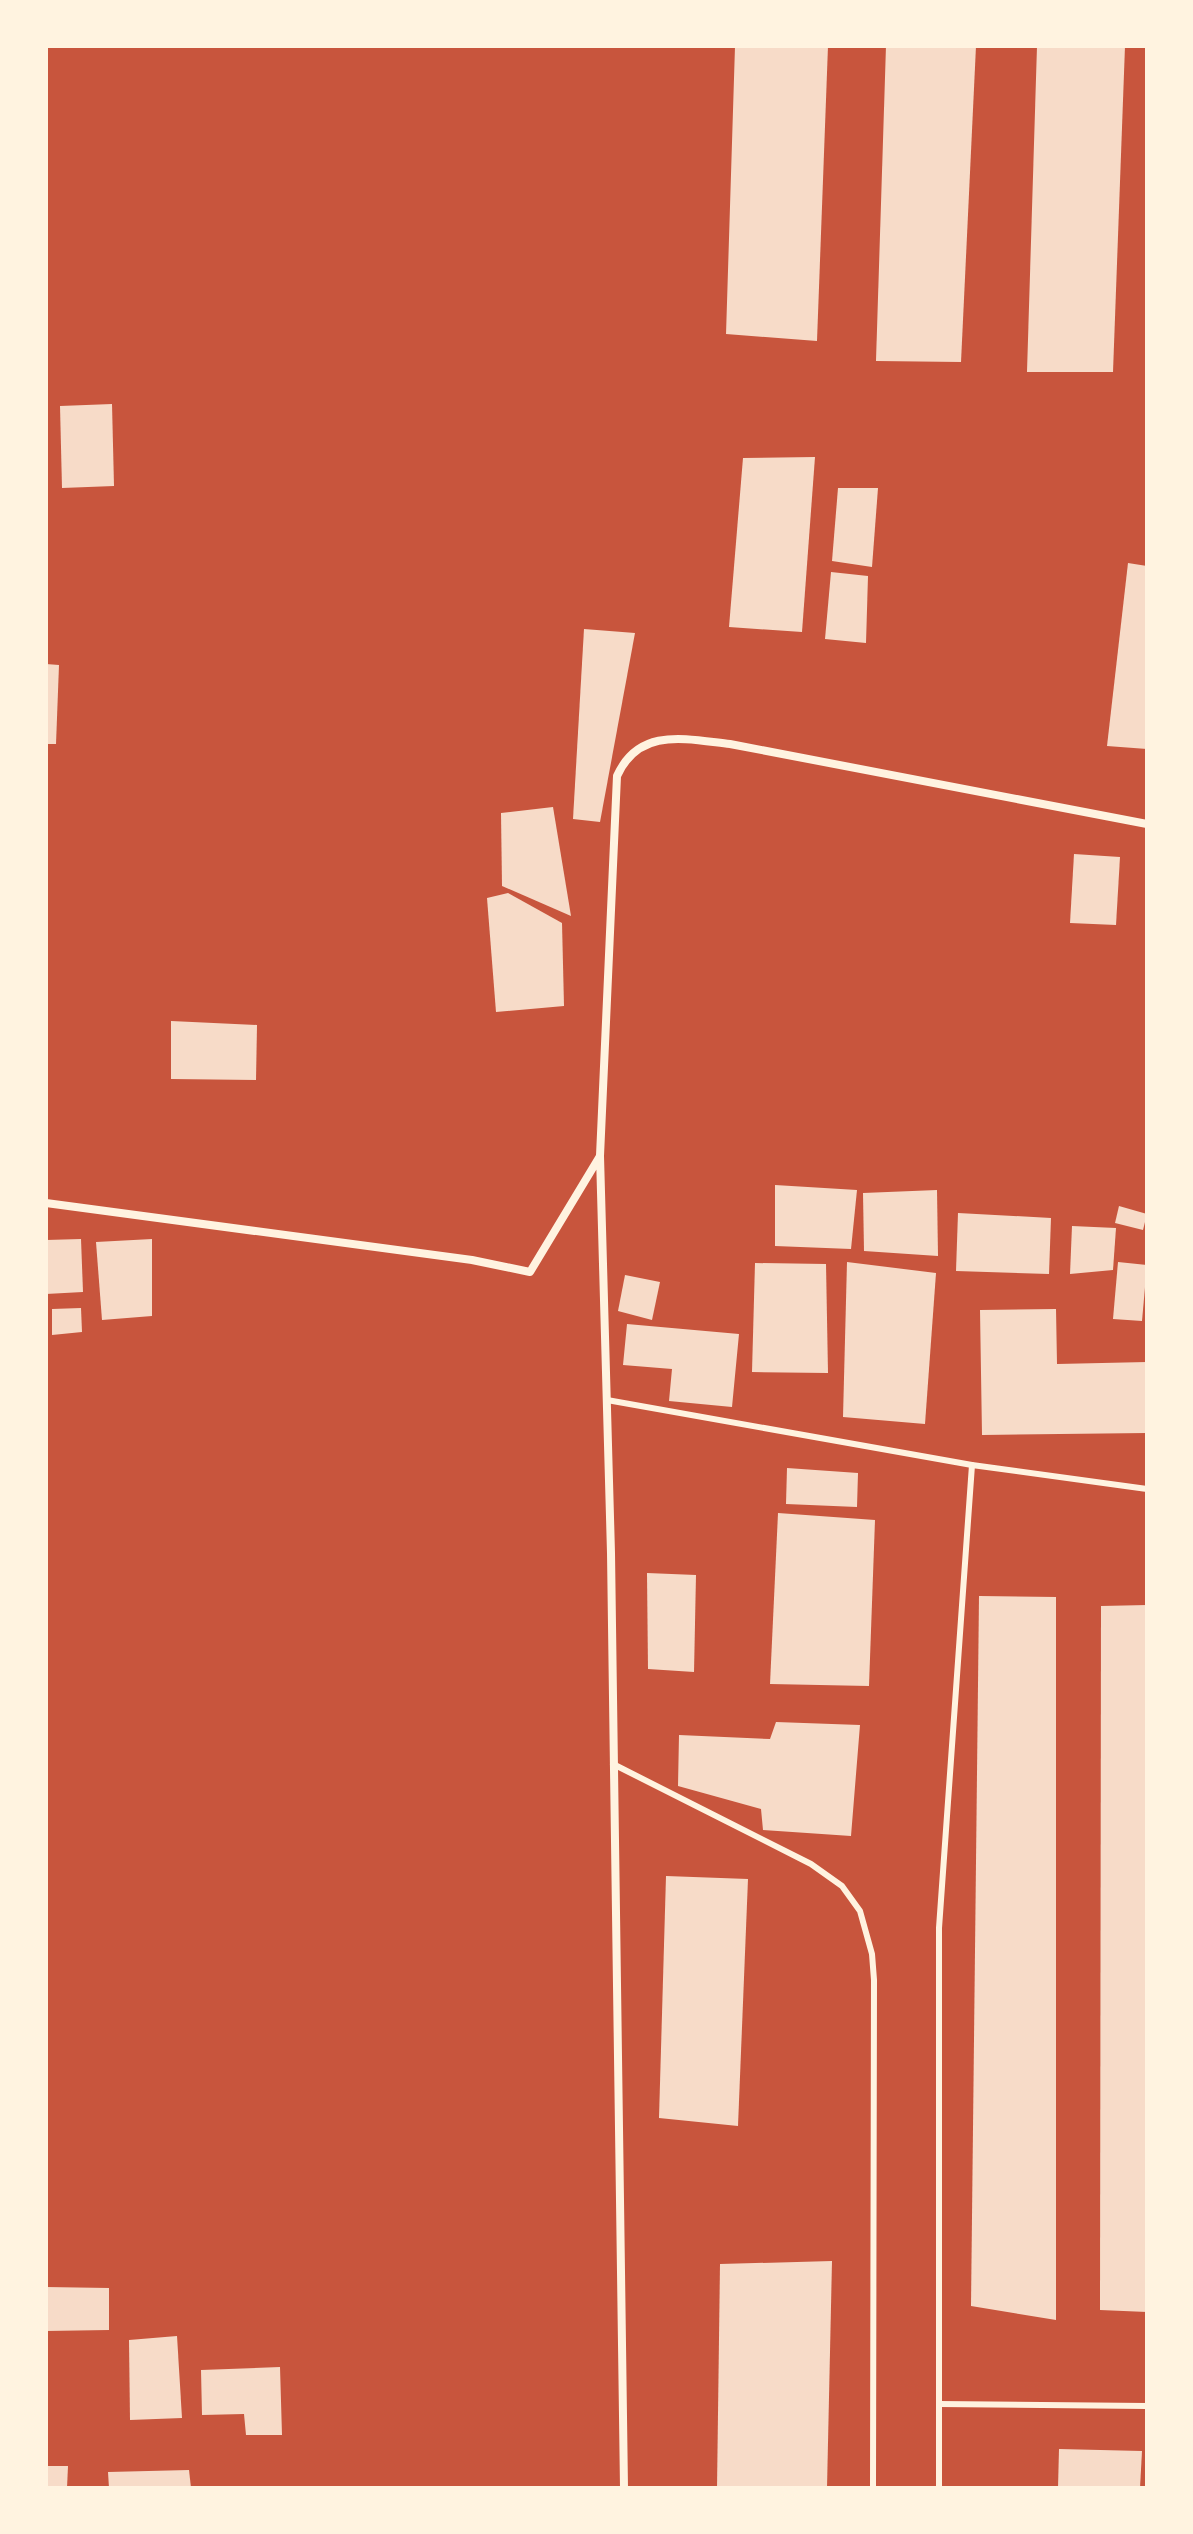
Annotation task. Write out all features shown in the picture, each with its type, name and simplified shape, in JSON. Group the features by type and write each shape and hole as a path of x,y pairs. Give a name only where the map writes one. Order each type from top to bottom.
{"street":[{"path":"624,2488 607,1400 600,1156 617,776 634,749 653,741 682,739 730,744 1147,824"},
{"path":"46,1203 472,1260 530,1272 600,1156"}],"lane":[{"path":"607,1400 972,1465 1147,1489"},
{"path":"939,2488 939,1928 972,1465"},
{"path":"613,1764 811,1864 842,1886 860,1911 872,1954 874,1980 873,2488"},
{"path":"939,2404 1147,2406"}],"building":[{"path":"735,46 828,46 817,341 726,334"},
{"path":"886,46 976,46 961,362 876,361"},
{"path":"1037,46 1125,46 1113,372 1027,372"},
{"path":"112,404 114,486 62,488 60,406"},
{"path":"815,457 802,632 729,627 743,458"},
{"path":"838,488 878,488 872,567 832,561"},
{"path":"1128,563 1147,566 1147,749 1107,746"},
{"path":"831,572 868,576 866,643 825,639"},
{"path":"584,629 635,633 600,822 573,819"},
{"path":"46,664 59,665 56,744 46,744"},
{"path":"553,807 571,916 502,886 501,813"},
{"path":"1074,854 1120,857 1116,925 1070,923"},
{"path":"508,893 562,923 564,1006 496,1012 487,898"},
{"path":"171,1021 257,1025 256,1080 171,1079"},
{"path":"775,1185 857,1190 851,1249 775,1246"},
{"path":"937,1190 938,1256 864,1251 863,1193"},
{"path":"1119,1206 1147,1214 1143,1230 1115,1223"},
{"path":"958,1213 1051,1218 1049,1274 956,1271"},
{"path":"1072,1226 1116,1228 1113,1270 1070,1274"},
{"path":"81,1239 83,1292 46,1294 46,1240"},
{"path":"152,1239 152,1316 102,1320 96,1242"},
{"path":"847,1262 936,1273 925,1424 843,1417"},
{"path":"1118,1262 1147,1265 1142,1321 1113,1319"},
{"path":"755,1263 826,1264 828,1373 752,1372"},
{"path":"625,1275 660,1282 652,1320 618,1311"},
{"path":"81,1308 82,1332 52,1335 52,1309"},
{"path":"1056,1309 1057,1364 1147,1362 1147,1433 982,1435 980,1310"},
{"path":"627,1324 739,1334 732,1407 669,1401 672,1369 623,1365"},
{"path":"787,1468 858,1473 857,1507 786,1504"},
{"path":"778,1513 875,1520 869,1686 770,1684"},
{"path":"647,1573 696,1575 694,1672 648,1669"},
{"path":"979,1596 1056,1597 1056,2320 971,2306"},
{"path":"1147,1605 1147,2312 1100,2310 1101,1606"},
{"path":"776,1722 860,1725 851,1836 763,1830 761,1809 678,1786 679,1735 770,1739"},
{"path":"666,1876 748,1879 738,2126 659,2118"},
{"path":"832,2261 827,2488 717,2488 720,2264"},
{"path":"46,2287 109,2288 109,2330 46,2331"},
{"path":"177,2336 182,2418 130,2420 129,2340"},
{"path":"280,2367 282,2435 246,2435 244,2414 202,2415 201,2370"},
{"path":"1059,2449 1142,2451 1140,2488 1058,2488"},
{"path":"46,2466 68,2466 67,2488 46,2488"},
{"path":"189,2470 191,2488 109,2488 108,2472"}]}
